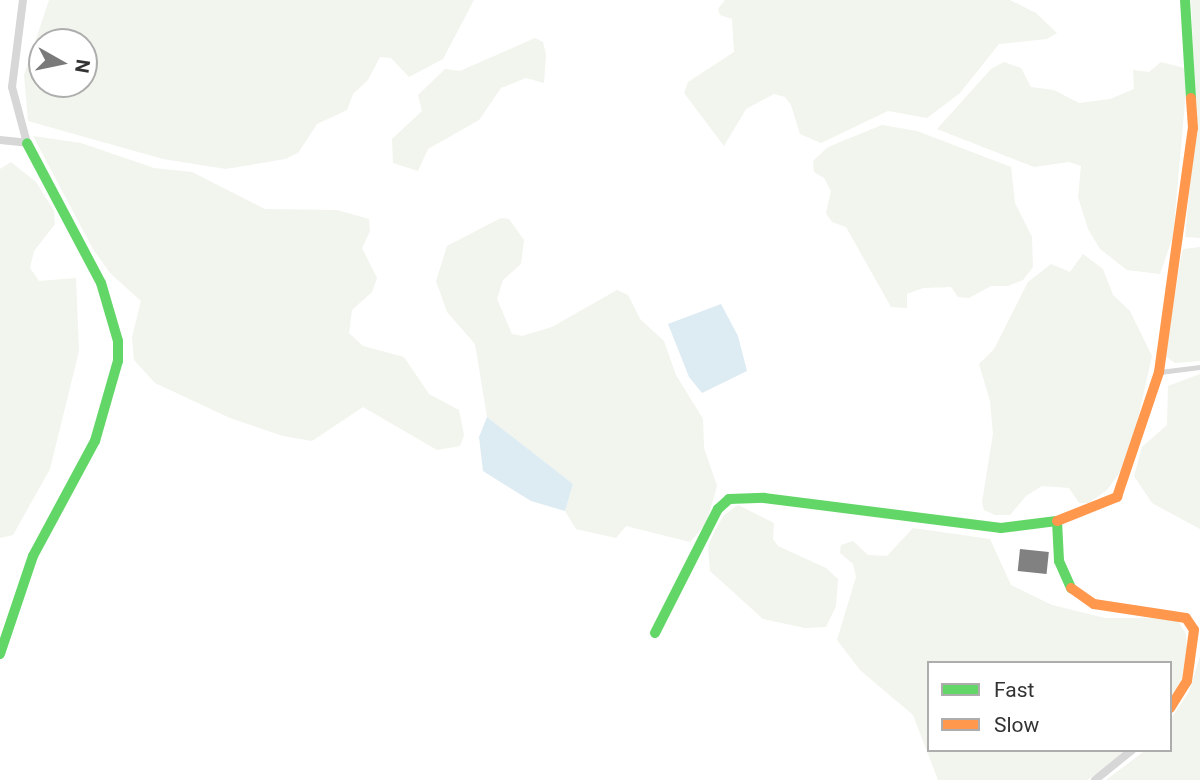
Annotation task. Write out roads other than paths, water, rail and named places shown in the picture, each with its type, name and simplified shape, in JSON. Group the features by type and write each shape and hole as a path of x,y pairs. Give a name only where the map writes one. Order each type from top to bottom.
{"street":[{"path":"0,654 33,556 95,441 118,361 118,341 101,283 27,143 12,87 23,0"},
{"path":"655,633 719,509 729,499 764,498 1001,528 1057,521 1117,497 1159,372 1193,128 1185,0"},
{"path":"0,140 27,143"},
{"path":"1057,521 1059,561 1069,586 1080,598 1103,606 1175,613 1186,618 1194,630 1187,681 1172,705"},
{"path":"1095,780 1130,752"}],"lane":[{"path":"1159,372 1200,367"}]}
